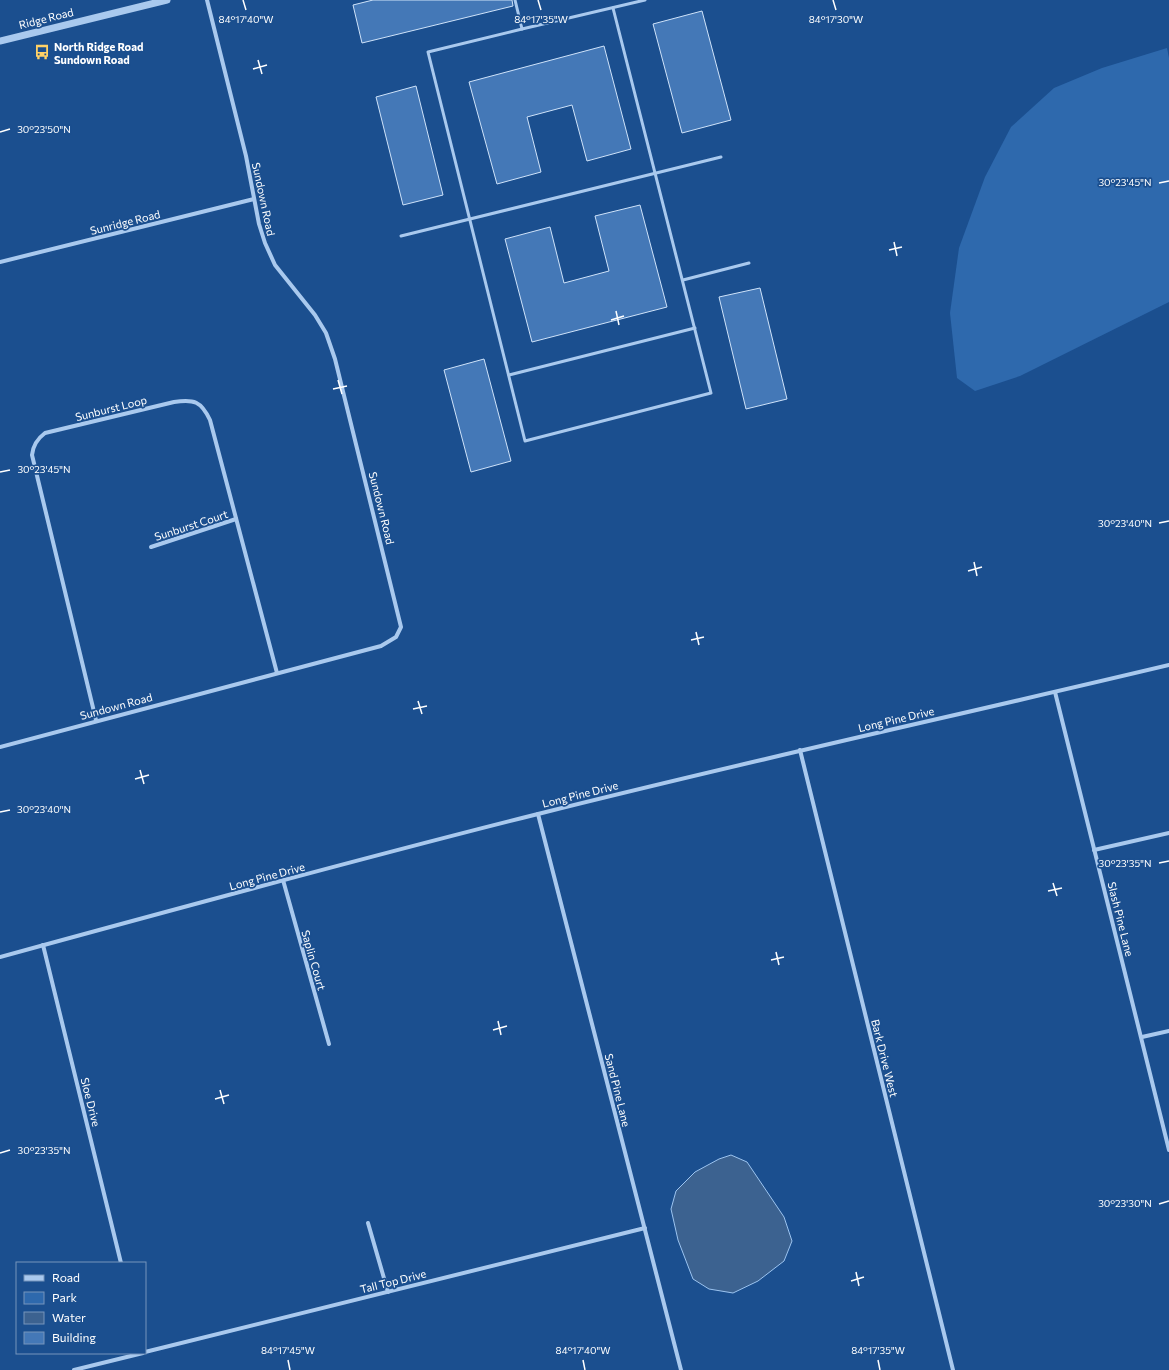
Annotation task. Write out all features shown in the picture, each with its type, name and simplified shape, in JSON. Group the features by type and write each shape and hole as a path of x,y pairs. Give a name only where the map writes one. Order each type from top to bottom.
{"street":[{"name":"Ridge Road","path":"0,41 167,0"},
{"name":"Sundown Road","path":"0,747 96,720 381,646 396,637 401,627 335,359 326,334 315,315 275,265 265,244 254,199 246,156 207,0"},
{"name":"Sunridge Road","path":"0,262 254,199"},
{"name":"Sunburst Loop","path":"96,720 32,455 33,447 38,439 45,433 174,402 186,400 199,403 203,406 210,420 277,673"},
{"name":"Sunburst Court","path":"151,547 236,519"},
{"name":"Long Pine Drive","path":"0,957 282,880 538,814 800,750 1169,665"},
{"name":"Slash Pine Lane","path":"1055,692 1169,1150"},
{"name":"Bark Drive West","path":"800,750 953,1370"},
{"name":"Sand Pine Lane","path":"538,814 681,1370"},
{"path":"1094,850 1169,833"},
{"name":"Saplin Court","path":"282,880 328,1044"},
{"name":"Sloe Drive","path":"43,946 122,1262"},
{"path":"1142,1037 1169,1031"},
{"path":"368,1223 388,1292"},
{"name":"Tall Top Drive","path":"146,1352 645,1228"},
{"name":"Tall Top Drive","path":"74,1370 140,1354"}],"lane":[{"path":"514,0 522,29"},
{"path":"613,8 656,172 711,393 525,441 428,52 645,0"},
{"path":"401,236 721,157"},
{"path":"683,280 749,263"},
{"path":"509,375 695,328"}],"green space":[{"path":"1167,48 1169,58 1169,302 1020,376 975,391 957,378 950,313 959,248 985,177 1011,127 1054,88 1102,68"}],"water":[{"path":"731,1155 747,1162 784,1217 792,1241 784,1261 758,1281 733,1293 709,1289 693,1279 678,1240 671,1209 676,1191 695,1172 719,1159"}],"building":[{"path":"373,0 512,0 513,6 362,43 353,5"},
{"path":"702,11 731,120 682,133 653,24"},
{"path":"604,46 631,149 587,161 572,105 527,117 541,172 497,184 469,82"},
{"path":"416,86 443,195 403,205 376,97"},
{"path":"640,205 667,307 532,342 505,239 550,227 564,283 609,271 595,216"},
{"path":"760,288 787,399 746,409 719,297"},
{"path":"484,359 511,461 471,472 444,370"}],"place":[{"name":"North Ridge Road Sundown Road","path":"42,52"}]}
